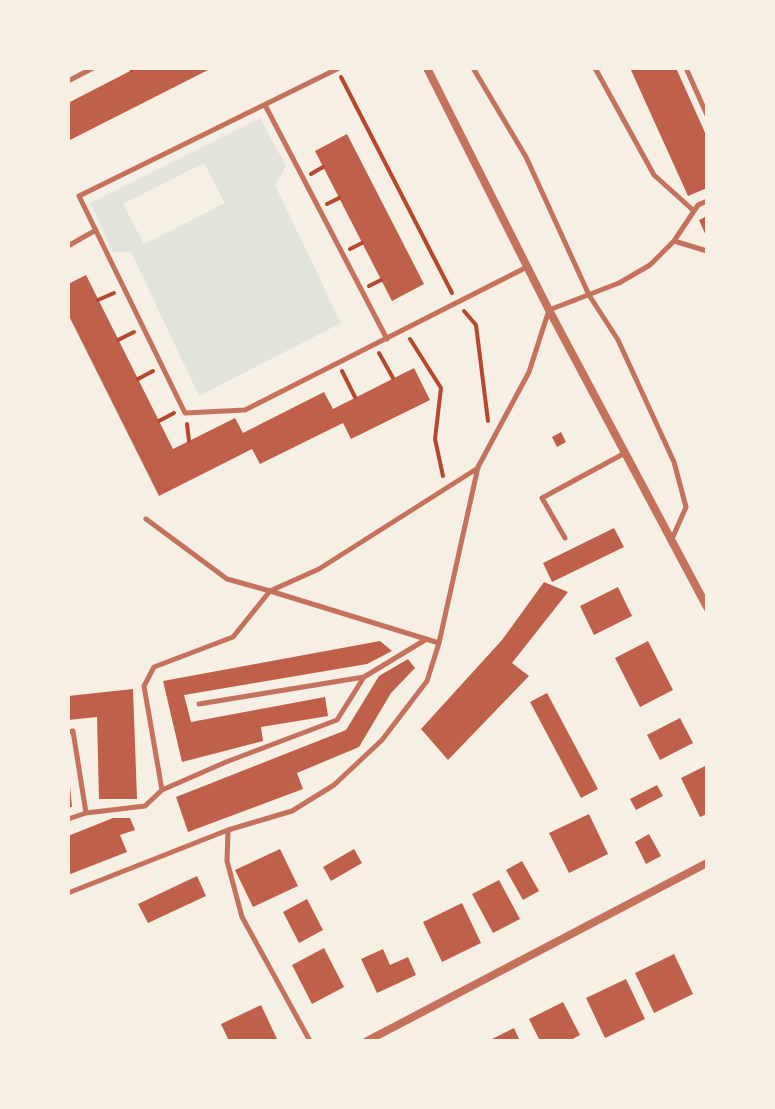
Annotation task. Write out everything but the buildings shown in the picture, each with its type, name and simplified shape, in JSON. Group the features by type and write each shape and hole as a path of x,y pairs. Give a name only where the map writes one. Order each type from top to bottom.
{"street":[{"path":"427,68 549,310 707,607"},
{"path":"367,1041 707,863"}],"lane":[{"path":"68,81 93,68"},
{"path":"338,68 79,196 185,413 245,410 528,267"},
{"path":"473,68 526,157 589,295 618,340 674,462 686,507 671,540"},
{"path":"595,68 654,175 694,211"},
{"path":"686,68 707,115"},
{"path":"265,105 387,339"},
{"path":"68,893 228,830 292,811 334,785 382,740 427,681 439,643 478,467 529,372 549,310 619,283 650,265 674,241 698,205 707,201"},
{"path":"68,246 96,230"},
{"path":"674,241 707,251"},
{"path":"565,538 542,498 625,453"},
{"path":"162,790 144,686 154,667 233,637 270,591 319,569 478,467"},
{"path":"146,519 227,579 439,643"},
{"path":"199,704 364,677 426,639"},
{"path":"68,819 86,813 145,806 162,790 337,720 364,677"},
{"path":"68,732 73,731 86,813"},
{"path":"228,830 227,861 242,917 310,1041"}],"path":[{"path":"338,68 457,303 476,325 491,444"},
{"path":"98,300 124,288"},
{"path":"404,330 441,388 435,439 445,489"},
{"path":"375,345 393,378"},
{"path":"338,363 355,397"},
{"path":"185,413 189,441"}],"shaded area":[{"path":"260,118 286,166 275,185 341,323 199,396 131,252 113,252 90,203","holes":["204,163 225,203 144,244 123,204"]}]}
